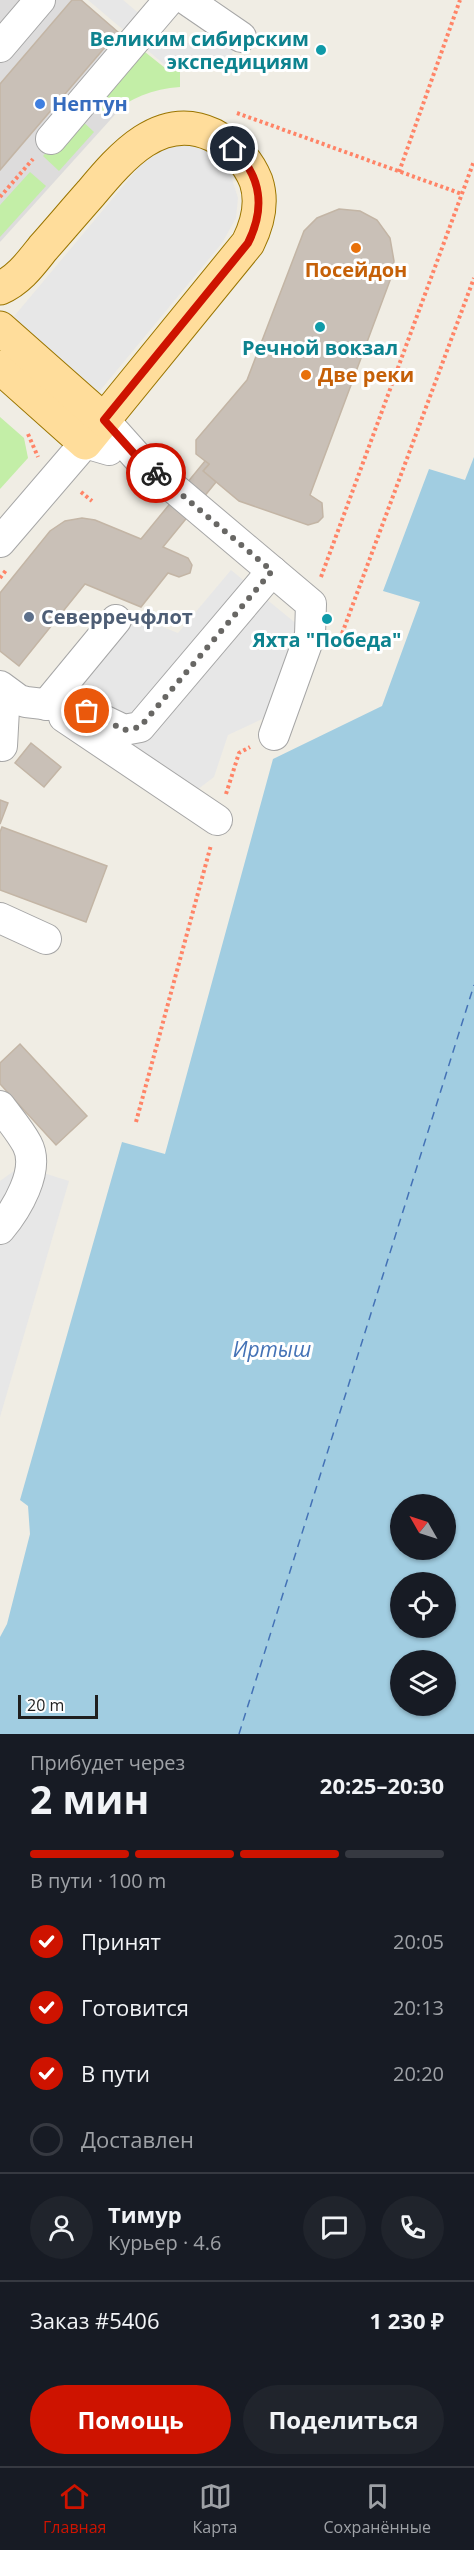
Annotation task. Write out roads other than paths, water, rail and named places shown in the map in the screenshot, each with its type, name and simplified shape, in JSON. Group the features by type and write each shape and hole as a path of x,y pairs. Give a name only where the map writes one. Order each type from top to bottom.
{"main road":[{"path":"0,288 8,285 23,272 119,160 152,135 175,129 196,130 221,140 243,159 256,183 259,206 254,231 248,243 94,432"},
{"path":"0,328 94,432"},
{"path":"0,367 94,432"}],"street":[{"path":"0,47 40,0"},
{"path":"51,139 169,0"},
{"path":"187,0 241,37"},
{"path":"4,555 94,432 138,458 311,604 310,635 274,735"},
{"path":"2,688 19,700 78,708 124,730 140,727 272,571"},
{"path":"46,705 116,620"},
{"path":"2,688 2,746"},
{"path":"46,705 218,820"},
{"path":"0,918 46,939"},
{"path":"0,1106 28,1145 32,1158 25,1189 16,1210 0,1229"}],"water":[{"name":"Иртыш","path":"474,457 474,1734 0,1734 0,1637 7,1624 30,1534 28,1506 20,1500 122,1142 165,1154 273,759 382,706 420,602 383,591 429,469 465,480"}],"place":[{"name":"Великим сибирским экспедициям","path":"321,50"},
{"name":"Нептун","path":"40,104"},
{"name":"Посейдон","path":"356,248"},
{"name":"Речной вокзал","path":"320,327"},
{"name":"Две реки","path":"306,375"},
{"name":"Северречфлот","path":"29,617"},
{"name":"Яхта \"Победа\"","path":"327,619"}]}
